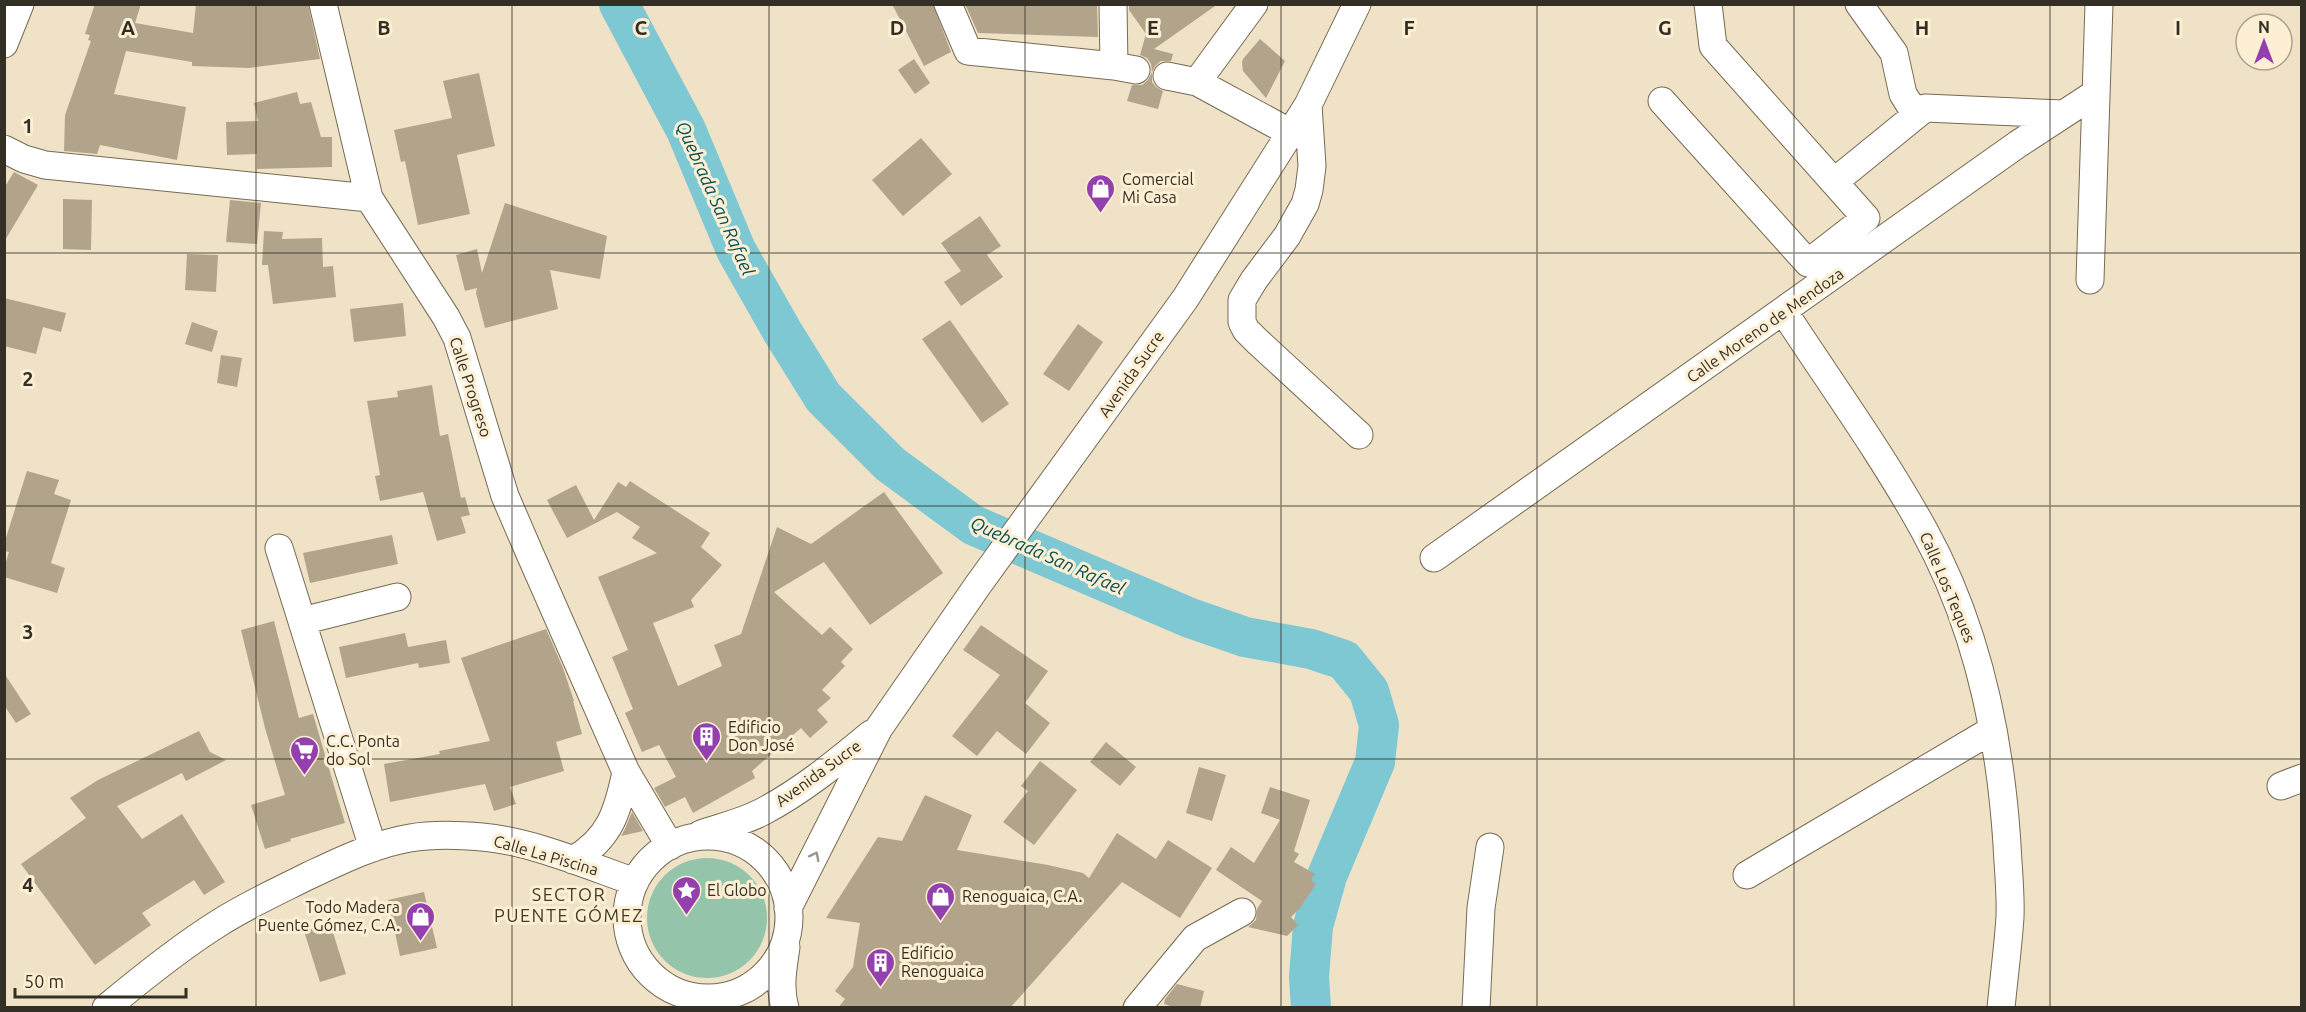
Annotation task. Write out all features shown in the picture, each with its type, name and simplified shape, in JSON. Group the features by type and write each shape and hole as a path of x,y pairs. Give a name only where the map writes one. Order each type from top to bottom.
{"street":[{"path":"4,44 20,4"},
{"name":"Calle Progreso","path":"323,4 369,198 446,317 457,338 505,496 626,772 679,843"},
{"path":"948,4 968,51 1125,68 1113,4"},
{"path":"1197,82 1254,4"},
{"name":"Avenida Sucre","path":"785,1008 781,981 788,917 879,728 978,585 1185,299 1308,105 1357,4"},
{"path":"1662,101 1808,263 1866,218 1713,46 1708,4"},
{"path":"1859,4 1894,53 1903,94 1916,115"},
{"path":"2090,280 2099,4"},
{"path":"1167,76 1197,82 1291,133"},
{"name":"Calle Moreno de Mendoza","path":"1434,558 2018,144 2096,93"},
{"path":"1308,105 1312,166 1309,190 1299,218 1244,294 1241,316 1246,330 1359,435"},
{"path":"1834,182 1925,108 2063,114"},
{"path":"4,149 24,159 45,165 369,198"},
{"name":"Calle Los Teques","path":"1784,312 1891,474 1925,531 1968,631 1982,676 2005,824 2010,915 2001,1008"},
{"path":"279,548 373,848"},
{"path":"302,621 397,597"},
{"name":"Avenida Sucre","path":"679,843 777,804 824,772 879,728"},
{"path":"1747,875 1992,730"},
{"path":"573,860 589,851 614,818 626,772"},
{"name":"Calle La Piscina","path":"106,1008 178,950 221,921 316,872 373,848 411,838 483,837 514,843 573,860 635,882"},
{"path":"684,1001 717,997 746,989 761,978 774,963 783,946 788,917 783,889 774,872 761,857 746,846 727,839 708,837 679,843 654,857 635,882 627,908 627,927 632,946 641,963 654,978 684,1001 720,1008"},
{"path":"1476,1008 1481,908 1490,847"},
{"path":"1137,1008 1195,938 1242,912"}],"green space":[{"path":"707,858 730,863 749,876 762,895 767,918 762,941 749,960 730,973 707,978 684,973 665,960 652,941 647,918 652,895 665,876 684,863"}],"building":[{"path":"95,4 141,4 135,23 193,33 196,4 308,4 320,59 249,68 192,66 192,62 126,51 114,94 186,107 177,160 100,145 97,154 64,151 65,115 91,41 88,40 90,35 85,34"},
{"path":"892,4 933,4 951,52 924,66"},
{"path":"965,4 1097,4 1098,37 978,33"},
{"path":"1129,4 1218,4 1154,49 1173,54 1171,61 1161,61 1152,72 1147,58 1140,55 1146,34 1129,10"},
{"path":"1260,39 1285,61 1266,98 1243,71 1242,63"},
{"path":"914,59 930,83 915,94 898,70"},
{"path":"1152,72 1152,82 1163,91 1158,109 1127,101 1132,85 1142,85"},
{"path":"479,73 495,146 457,155 470,214 418,225 405,161 401,162 394,130 452,118 443,81"},
{"path":"297,92 300,104 311,102 321,137 332,137 332,167 257,169 257,154 227,155 226,122 258,121 254,103"},
{"path":"921,138 952,174 903,216 872,180"},
{"path":"14,172 38,185 4,242 4,188"},
{"path":"63,199 92,200 91,250 63,249"},
{"path":"230,200 261,203 257,244 226,242"},
{"path":"505,203 607,236 600,279 550,270 558,309 485,328 476,293 477,288 465,291 456,255 477,249 482,273"},
{"path":"980,216 1001,246 987,255 1003,277 961,306 944,282 961,271 941,243"},
{"path":"264,231 283,232 282,239 322,238 323,267 333,266 336,297 273,304 268,265 262,265"},
{"path":"187,254 218,255 216,292 185,290"},
{"path":"4,298 66,313 61,332 43,327 36,354 4,346"},
{"path":"403,303 406,336 354,342 350,309"},
{"path":"950,320 1009,404 982,423 922,339"},
{"path":"192,322 218,331 212,352 185,344"},
{"path":"1078,324 1103,342 1069,391 1043,374"},
{"path":"221,355 242,358 237,387 217,383"},
{"path":"432,385 440,436 448,434 461,498 465,497 470,515 461,517 466,533 437,541 423,492 380,501 375,476 380,475 367,401 398,397 397,391"},
{"path":"27,471 59,480 54,494 71,500 51,563 65,568 57,593 4,577 9,552 4,551 4,544"},
{"path":"630,481 710,533 701,547 722,565 691,600 694,607 653,623 678,686 722,666 714,645 741,634 777,527 811,544 884,492 943,573 870,625 824,562 774,592 822,635 830,627 853,649 841,662 845,666 822,690 831,698 817,710 828,722 810,738 801,728 752,771 755,778 693,813 685,797 665,807 654,788 676,777 659,745 642,752 625,713 633,709 612,657 628,650 598,577 657,553 632,538 640,527 617,512 567,538 547,500 576,485 594,520 618,482 626,487"},
{"path":"392,535 398,564 310,583 303,553"},
{"path":"274,621 299,718 313,714 345,823 265,849 251,805 285,795 265,728 241,630"},
{"path":"981,625 1048,671 1025,703 1050,723 1026,754 997,731 977,756 952,736 1000,675 963,650"},
{"path":"546,629 563,668 582,734 556,742 564,771 510,787 516,804 494,811 485,784 390,802 384,764 440,754 439,751 490,741 461,658"},
{"path":"405,633 408,647 446,640 450,663 419,668 418,663 346,678 339,647"},
{"path":"4,673 31,714 16,723 4,705"},
{"path":"199,731 210,752 226,760 186,781 182,773 117,806 142,839 182,814 225,882 204,895 194,880 142,913 151,925 95,965 21,864 86,818 70,798 98,780"},
{"path":"1106,742 1136,767 1120,786 1090,762"},
{"path":"1040,761 1077,790 1034,845 1003,822 1028,791 1021,786"},
{"path":"1199,767 1226,775 1212,821 1186,813"},
{"path":"1270,787 1310,800 1294,851 1299,854 1294,862 1315,874 1311,880 1316,884 1291,917 1298,925 1287,936 1248,927 1256,920 1257,909 1262,901 1216,870 1231,847 1254,863 1280,820 1261,813"},
{"path":"925,795 972,815 957,850 1048,865 1083,873 1089,878 1117,833 1156,859 1168,840 1212,868 1180,918 1122,882 1010,1008 838,1008 845,999 835,991 853,967 860,923 826,918 878,837 902,841"},
{"path":"632,812 643,831 621,836 625,829"},
{"path":"424,892 437,948 400,956 388,900"},
{"path":"330,923 346,974 320,982 304,931"},
{"path":"1177,984 1204,991 1200,1008 1177,1008 1164,1004 1165,999"}],"waterway":[{"name":"Quebrada San Rafael","path":"619,4 686,130 736,250 782,331 823,397 890,464 973,525 1190,618 1245,637 1311,649 1344,660 1369,691 1379,725 1375,762 1327,876 1313,926 1309,977 1311,1008"}],"place":[{"name":"Comercial Mi Casa","path":"1101,214"},
{"name":"Edificio Don José","path":"707,762"},
{"name":"C.C. Ponta do Sol","path":"305,776"},
{"name":"El Globo","path":"686,916"},
{"name":"Renoguaica, C.A.","path":"941,922"},
{"name":"Todo Madera Puente Gómez, C.A.","path":"421,942"},
{"name":"Edificio Renoguaica","path":"880,988"}],"district":[{"name":"SECTOR PUENTE GÓMEZ","path":"569,904"}]}
